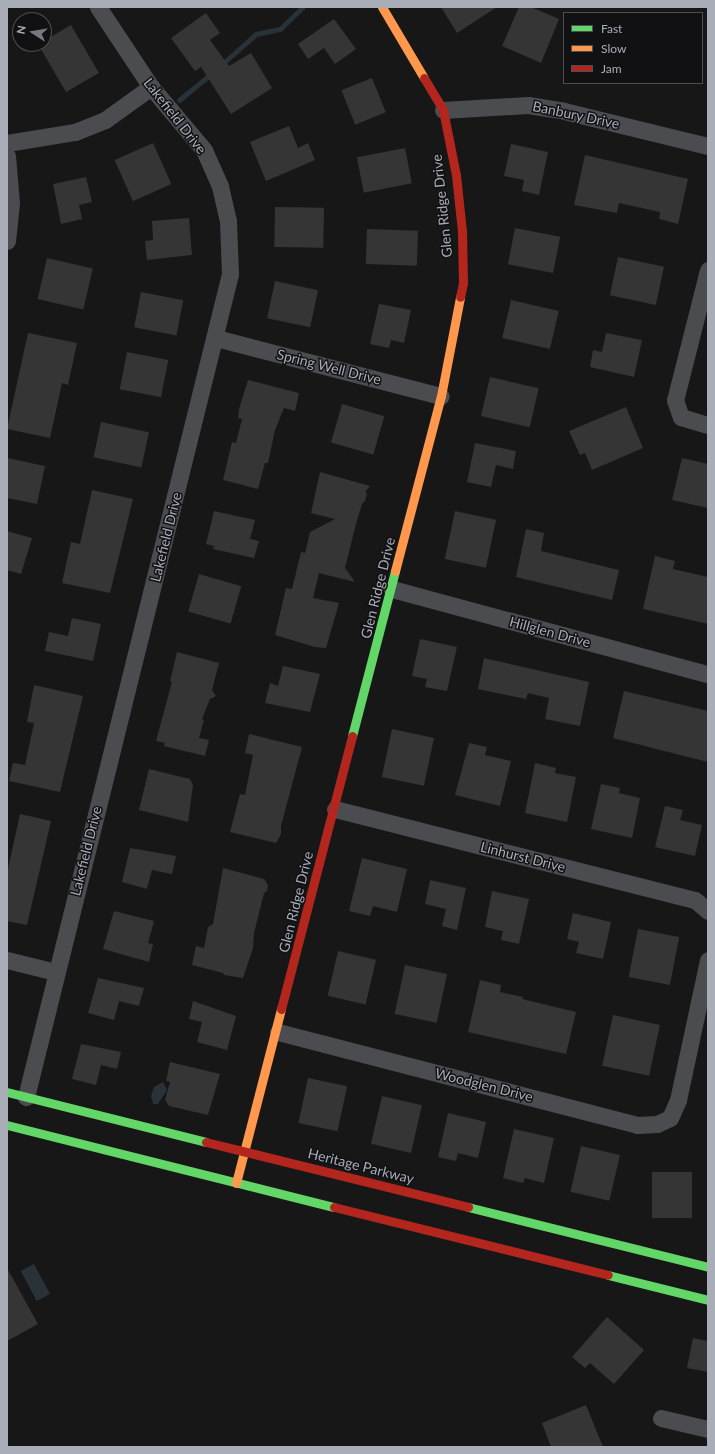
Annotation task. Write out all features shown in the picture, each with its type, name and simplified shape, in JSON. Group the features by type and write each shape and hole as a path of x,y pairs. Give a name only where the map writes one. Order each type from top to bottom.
{"main road":[{"name":"Glen Ridge Drive","path":"236,1184 278,1032 441,396 463,283 462,230 457,182 443,110 382,7"},
{"name":"Heritage Parkway","path":"7,1092 708,1267"},
{"path":"7,1125 236,1184 708,1300"}],"street":[{"name":"Lakefield Drive","path":"26,1097 56,972 216,338 230,274 228,221 220,186 204,150 151,87 98,7"},
{"path":"7,143 75,132 105,120 151,87"},
{"name":"Banbury Drive","path":"443,110 528,104 564,111 708,146"},
{"path":"7,156 11,203 7,240"},
{"path":"708,270 675,400 681,417 708,425"},
{"name":"Spring Well Drive","path":"216,338 441,396"},
{"name":"Hillglen Drive","path":"392,589 708,674"},
{"name":"Linhurst Drive","path":"335,809 695,900 708,911"},
{"path":"7,960 56,972"},
{"name":"Woodglen Drive","path":"278,1032 637,1125 657,1124 670,1118 678,1100 708,960"},
{"path":"661,1418 708,1429"}],"shaded area":[{"path":"163,1082 167,1090 158,1104 153,1104 151,1096 154,1087"},
{"path":"34,1264 50,1294 37,1301 21,1271"}],"building":[{"path":"441,7 497,7 457,33"},
{"path":"519,7 531,7 559,19 541,63 502,46"},
{"path":"206,13 220,33 210,40 229,66 251,53 272,88 231,114 201,67 195,71 171,38"},
{"path":"334,19 356,49 335,64 324,48 308,59 298,44"},
{"path":"71,25 99,73 66,92 43,52 52,52 52,36"},
{"path":"372,78 386,112 355,125 341,90"},
{"path":"289,126 298,148 308,143 315,160 266,181 250,142"},
{"path":"153,143 171,184 133,201 115,160"},
{"path":"511,144 548,152 539,195 522,191 524,180 504,176"},
{"path":"405,148 412,183 364,193 357,157"},
{"path":"585,155 688,179 678,224 659,219 660,212 619,203 617,213 574,205"},
{"path":"86,177 92,202 79,205 82,219 61,224 53,184"},
{"path":"275,207 324,208 323,248 274,247"},
{"path":"189,218 192,255 147,260 145,241 153,240 152,221"},
{"path":"515,228 560,237 553,273 508,264"},
{"path":"367,229 418,231 417,266 366,264"},
{"path":"618,257 664,267 656,305 610,295"},
{"path":"47,258 93,269 83,309 38,299"},
{"path":"275,281 318,290 310,327 267,318"},
{"path":"141,292 183,300 176,336 134,327"},
{"path":"511,300 559,311 550,349 502,338"},
{"path":"379,304 411,310 404,343 391,340 389,348 370,344"},
{"path":"28,333 77,343 68,385 62,383 50,438 7,429"},
{"path":"606,333 642,340 634,377 590,367 593,350 602,352"},
{"path":"127,352 168,360 161,397 120,389"},
{"path":"490,377 539,388 530,427 481,416"},
{"path":"248,380 299,393 295,411 284,408 275,430 268,463 265,463 258,489 223,480 232,442 236,443 242,419 238,418 239,409"},
{"path":"342,404 384,416 373,455 331,442"},
{"path":"626,407 643,448 592,470 585,453 580,455 569,431"},
{"path":"101,422 149,432 141,467 94,457"},
{"path":"475,443 516,451 513,469 496,465 491,487 467,482"},
{"path":"7,458 45,466 37,504 7,498"},
{"path":"682,458 708,464 708,508 672,500"},
{"path":"320,472 370,486 365,492 367,493 365,501 362,504 356,524 345,568 355,582 319,573 313,598 339,603 326,648 315,647 275,635 286,588 292,589 301,552 305,553 310,532 335,519 311,513"},
{"path":"92,490 133,499 110,593 62,583 71,542 80,544"},
{"path":"214,511 255,520 250,539 259,541 254,558 213,549 214,546 206,544"},
{"path":"455,511 496,520 486,568 445,559"},
{"path":"526,529 544,533 541,551 619,570 612,600 516,577"},
{"path":"7,531 32,538 21,574 7,570"},
{"path":"655,556 675,561 673,569 708,577 708,624 643,609"},
{"path":"199,574 241,586 231,624 188,611"},
{"path":"72,618 101,624 93,661 45,651 49,632 68,636"},
{"path":"420,639 457,647 447,691 425,687 427,679 412,676"},
{"path":"177,652 219,663 212,690 216,696 210,699 202,719 204,720 199,738 209,740 205,756 164,746 165,743 156,741 172,682 170,681"},
{"path":"484,658 589,682 580,726 545,719 549,698 528,693 526,699 478,689"},
{"path":"283,666 320,674 310,712 265,703 270,683 278,686"},
{"path":"34,685 83,696 60,792 9,781 13,763 25,765 34,723 27,722"},
{"path":"624,691 708,711 708,762 613,738"},
{"path":"392,729 434,738 424,786 382,777"},
{"path":"249,734 302,747 281,826 281,834 276,843 230,832 240,794 245,795 253,755 245,753"},
{"path":"469,743 487,747 485,755 511,761 500,806 455,795"},
{"path":"535,763 556,768 555,773 576,777 567,822 525,813"},
{"path":"149,769 190,779 193,785 188,822 139,810"},
{"path":"601,784 620,788 619,793 640,798 632,838 591,829"},
{"path":"665,806 683,810 680,820 702,825 695,856 655,847"},
{"path":"20,814 51,821 27,925 7,921 7,873"},
{"path":"130,848 176,856 172,874 152,870 147,889 122,882"},
{"path":"362,858 407,869 397,912 373,906 370,916 349,911"},
{"path":"223,868 264,879 268,885 267,891 264,893 254,933 253,948 243,978 224,975 223,973 192,965 196,946 204,948 208,927 213,924"},
{"path":"430,880 466,888 457,930 442,926 446,909 425,904"},
{"path":"492,891 529,899 519,944 501,940 503,931 485,927"},
{"path":"114,911 154,921 148,943 153,944 149,962 103,949"},
{"path":"573,913 611,922 603,959 576,953 579,942 567,939"},
{"path":"638,929 679,937 670,985 629,977"},
{"path":"338,951 376,960 366,1005 328,996"},
{"path":"405,965 447,974 437,1023 395,1014"},
{"path":"98,978 144,988 139,1006 119,1001 114,1020 88,1013"},
{"path":"480,980 501,985 500,992 576,1012 566,1054 468,1032"},
{"path":"193,1001 236,1016 227,1050 197,1042 202,1022 189,1019"},
{"path":"613,1015 660,1025 649,1076 602,1066"},
{"path":"81,1044 121,1052 117,1069 101,1065 96,1085 72,1079"},
{"path":"170,1062 220,1074 208,1115 169,1106 165,1100 170,1082 166,1081"},
{"path":"308,1078 347,1086 338,1131 298,1123"},
{"path":"382,1096 422,1105 411,1153 371,1144"},
{"path":"448,1113 486,1122 478,1158 458,1153 456,1161 438,1157"},
{"path":"514,1129 554,1138 544,1183 525,1178 523,1183 503,1178"},
{"path":"581,1146 620,1155 609,1201 570,1192"},
{"path":"652,1172 692,1172 692,1218 652,1218"},
{"path":"7,1268 38,1324 7,1341"},
{"path":"607,1317 644,1350 614,1384 590,1363 585,1368 572,1357"},
{"path":"693,1338 708,1341 708,1372 687,1368"},
{"path":"586,1405 603,1447 551,1447 542,1423"}],"waterway":[{"path":"221,65 256,34 280,29 303,7"},
{"path":"179,100 212,73"}],"traffic: fast":[{"path":"352,736 395,571"},
{"path":"7,1092 206,1142"},
{"path":"7,1125 334,1207"},
{"path":"468,1207 708,1267"},
{"path":"608,1275 708,1300"}],"traffic: slow":[{"path":"382,7 424,78"},
{"path":"395,571 441,396 460,297"},
{"path":"236,1183 281,1009"}],"traffic: jam":[{"path":"424,78 443,110 456,175 462,231 463,283 460,297"},
{"path":"281,1009 352,736"},
{"path":"206,1142 468,1207"},
{"path":"334,1207 608,1275"}]}
